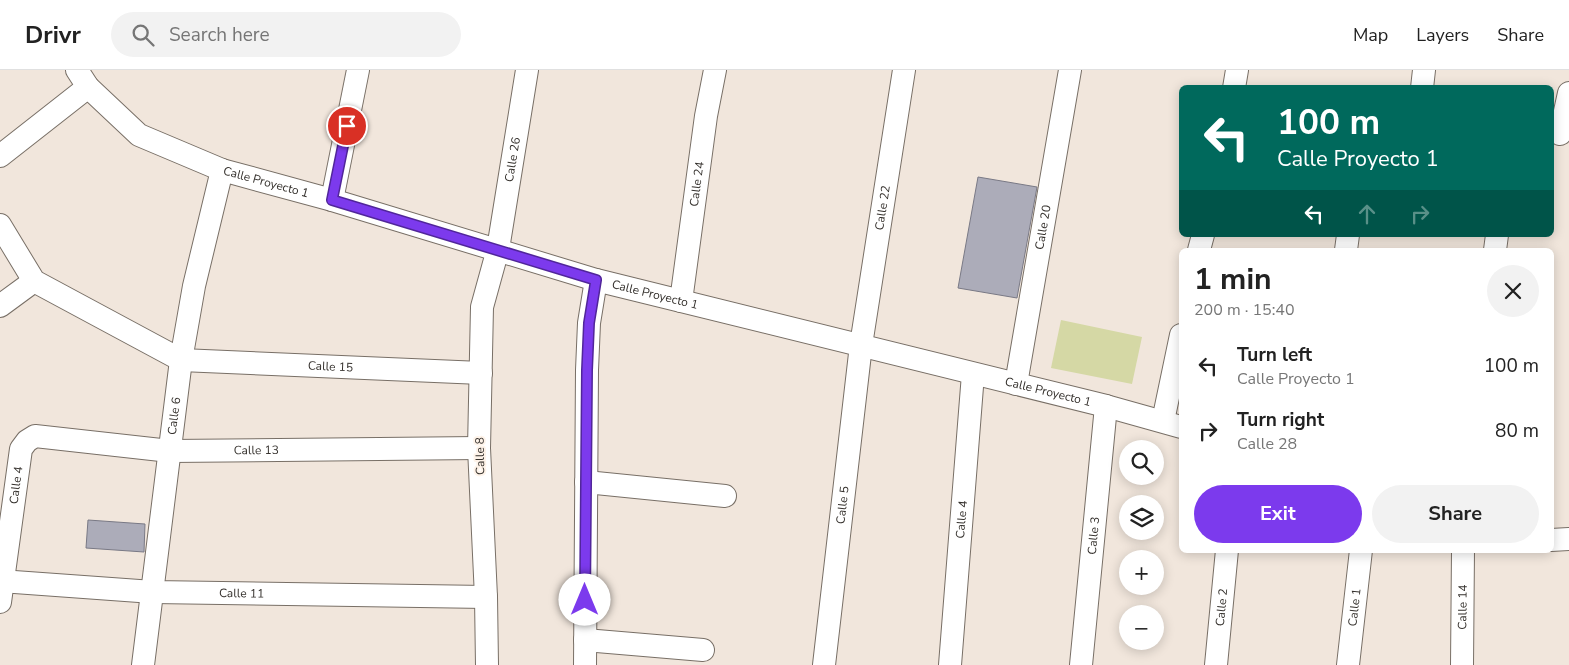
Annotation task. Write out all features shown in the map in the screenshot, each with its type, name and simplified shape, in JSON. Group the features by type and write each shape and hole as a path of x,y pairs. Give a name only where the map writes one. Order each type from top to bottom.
{"street":[{"path":"332,200 358,70"},
{"name":"Calle 26","path":"498,249 527,70"},
{"name":"Calle 24","path":"681,301 706,116 715,70"},
{"name":"Calle 22","path":"861,345 904,70"},
{"name":"Calle 20","path":"1016,384 1070,70"},
{"path":"1234,85 1237,70"},
{"path":"1422,85 1424,70"},
{"path":"0,156 82,79"},
{"name":"Calle Proyecto 1","path":"82,79 139,135 222,170 332,200 596,280 1172,424"},
{"path":"1560,134 1569,93"},
{"name":"Calle 6","path":"142,665 181,360 194,286 222,170"},
{"path":"0,225 34,282 181,360"},
{"name":"Calle 8","path":"486,665 486,597 479,448 482,307 498,249"},
{"path":"585,665 587,370 589,323 596,280"},
{"path":"0,306 34,282"},
{"name":"Calle 5","path":"824,665 861,345"},
{"path":"1172,424 1179,355"},
{"name":"Calle 15","path":"181,360 481,373"},
{"name":"Calle 4","path":"950,665 973,374"},
{"name":"Calle 3","path":"1081,665 1106,406"},
{"name":"Calle 4","path":"1,588 22,449 27,441 35,436"},
{"name":"Calle 13","path":"35,436 170,451 479,448"},
{"path":"586,482 726,496"},
{"path":"1554,540 1569,539"},
{"name":"Calle 2","path":"1216,665 1227,553"},
{"name":"Calle 1","path":"1348,665 1361,553"},
{"name":"Calle 14","path":"1462,665 1463,553"},
{"name":"Calle 11","path":"1,588 486,597"},
{"path":"585,640 704,650"}],"green space":[{"path":"1061,320 1142,337 1132,384 1051,368"}],"building":[{"path":"978,177 1037,187 1017,298 958,288"},
{"path":"88,520 145,524 144,552 86,548"}],"route":[{"path":"347,126 332,200 596,280 589,323 587,370 585,600"}]}
